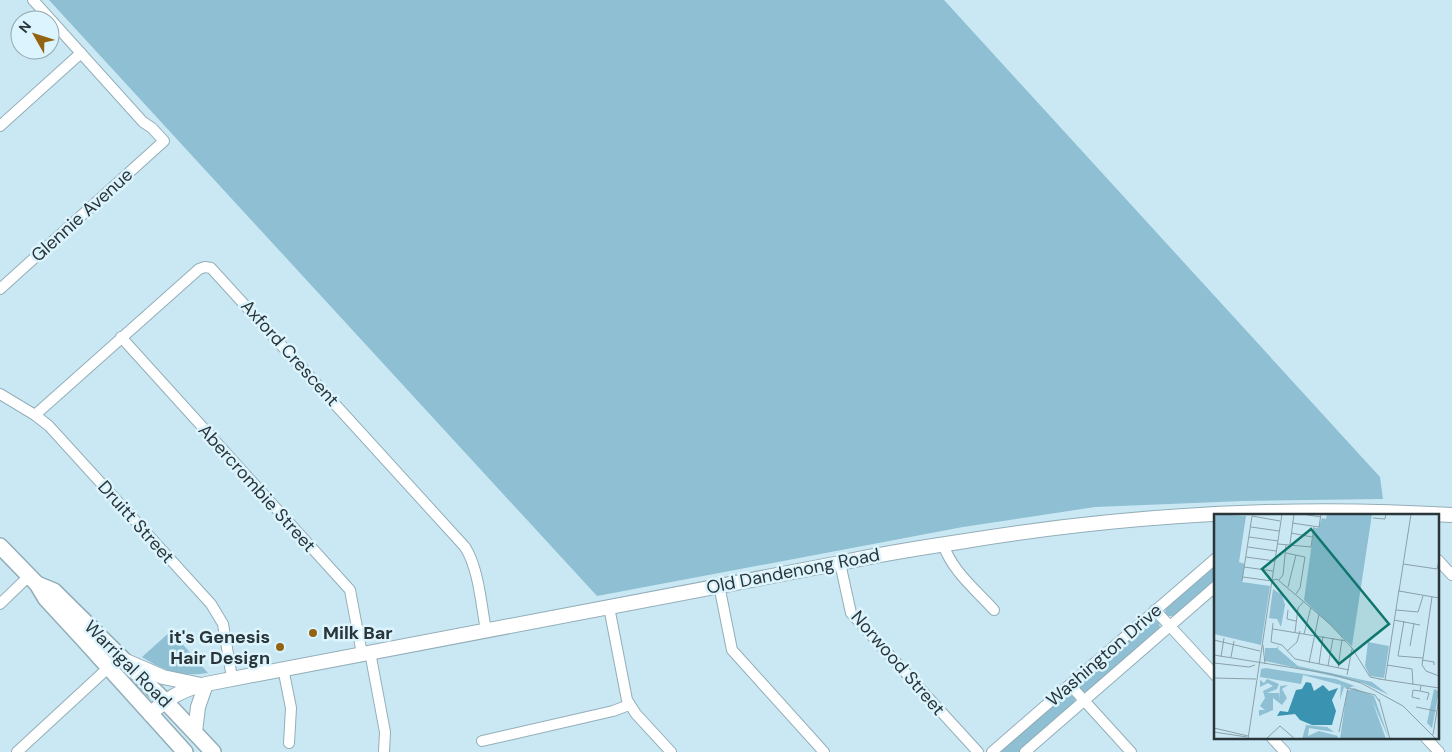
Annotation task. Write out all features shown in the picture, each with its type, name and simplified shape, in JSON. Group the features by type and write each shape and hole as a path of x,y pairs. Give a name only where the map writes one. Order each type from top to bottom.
{"highway":[{"name":"Warrigal Road","path":"0,546 33,580 46,599 185,752"},
{"name":"Warrigal Road","path":"33,580 54,591 165,700 213,752"}],"main road":[{"name":"Old Dandenong Road","path":"1265,514 1402,514"},
{"name":"Old Dandenong Road","path":"150,714 165,700 178,692 203,684 879,554 1016,532 1099,522 1211,518"},
{"path":"124,660 160,676 203,684 195,732"}],"street":[{"path":"0,126 81,53 33,0"},
{"name":"Glennie Avenue","path":"0,290 162,143 148,132 143,122 81,53"},
{"name":"Axford Crescent","path":"36,415 199,269 205,267 214,271 465,547 474,569 486,630"},
{"name":"Abercrombie Street","path":"121,337 350,590 385,732 384,752"},
{"name":"Druitt Street","path":"0,394 36,415 48,426 216,610 223,624 232,678"},
{"path":"943,544 953,566 994,610"},
{"name":"Washington Drive","path":"992,752 1214,560"},
{"path":"1440,562 1452,575"},
{"name":"Norwood Street","path":"840,563 849,605 854,617 978,752"},
{"path":"0,604 33,580"},
{"path":"719,585 732,650 824,752"},
{"name":"Washington Drive","path":"1026,752 1214,588"},
{"path":"609,607 623,686 629,705 671,752"},
{"path":"1155,610 1214,674"},
{"path":"17,752 108,668"},
{"path":"283,668 291,708 289,743"},
{"path":"1070,685 1131,752"},
{"path":"482,741 613,711 629,705"},
{"path":"1274,740 1285,752"},
{"path":"1428,740 1439,752"}],"shaded area":[{"path":"49,0 944,0 1380,477 1383,499 1243,501 1095,507 963,527 597,596"},
{"path":"1214,565 1214,583 1175,616 1168,616 1165,613 1166,607"},
{"path":"1153,619 1159,622 1160,629 1088,691 1084,692 1080,688 1080,682"},
{"path":"171,631 208,673 182,674 166,670 142,657"},
{"path":"1069,693 1075,699 1073,705 1019,752 999,752 1066,694"}],"place":[{"name":"Milk Bar","path":"313,633"},
{"name":"it's Genesis Hair Design","path":"280,647"}]}
